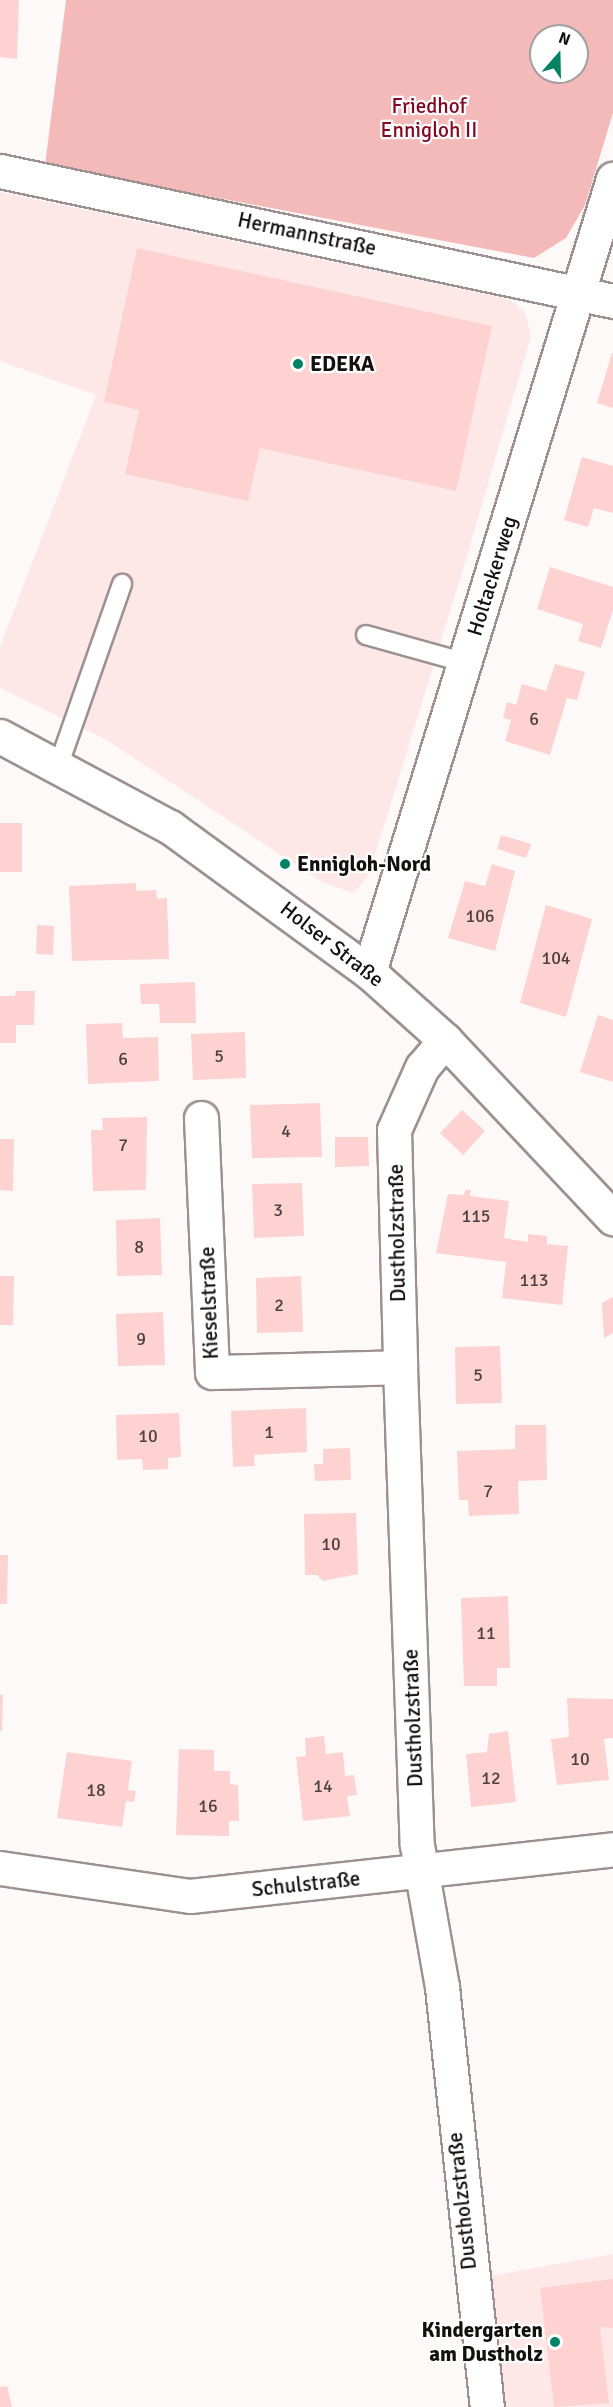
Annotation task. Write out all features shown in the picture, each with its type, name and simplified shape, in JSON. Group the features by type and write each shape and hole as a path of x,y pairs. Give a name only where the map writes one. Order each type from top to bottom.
{"street":[{"name":"Hermannstraße","path":"0,171 579,290 613,301"},
{"name":"Holtackerweg","path":"369,972 466,663 613,179"},
{"name":"Holser Straße","path":"0,736 59,764 192,842 369,972 445,1040 613,1218"},
{"name":"Dustholzstraße","path":"445,1040 422,1067 394,1130 400,1367 421,1872 442,1987 487,2407"},
{"name":"Kieselstraße","path":"201,1118 212,1372 400,1367"},
{"name":"Schulstraße","path":"0,1868 190,1896 613,1849"}],"lane":[{"path":"59,764 122,584"},
{"path":"366,635 466,663"}],"shaded area":[{"path":"0,192 509,299 525,312 531,336 464,566 369,875 354,893 322,882 105,739 0,688 0,647 96,395 0,361"},
{"name":"Kindergarten am Dustholz","path":"613,2254 613,2407 503,2407 490,2276"}],"green space":[{"name":"Friedhof Ennigloh II","path":"66,0 613,0 613,113 585,205 566,238 534,258 45,165"}],"building":[{"path":"0,0 19,0 17,59 0,57"},
{"name":"EDEKA","path":"137,248 492,326 456,491 260,448 248,501 125,474 139,410 104,402"},
{"path":"613,353 613,408 597,403"},
{"path":"582,457 613,466 613,513 594,508 588,527 564,520"},
{"path":"550,567 613,587 613,610 601,648 578,641 583,624 537,609"},
{"path":"555,664 585,672 577,700 567,698 550,755 505,741 511,720 503,718 507,702 516,705 522,684 546,691"},
{"path":"0,823 22,823 22,872 0,872"},
{"path":"501,835 531,844 526,858 497,849"},
{"path":"492,864 515,871 495,951 448,938 465,881 485,886"},
{"path":"136,883 136,891 156,890 157,899 167,898 169,959 72,961 69,886"},
{"path":"546,905 592,919 566,1017 520,1003"},
{"path":"37,925 54,926 53,955 36,954"},
{"path":"195,982 196,1023 160,1023 159,1004 141,1004 140,984"},
{"path":"16,991 35,991 34,1025 16,1025 16,1043 0,1043 0,996 15,996"},
{"path":"598,1015 613,1020 613,1082 580,1072"},
{"path":"122,1023 123,1038 158,1037 159,1081 88,1084 86,1024"},
{"path":"245,1032 246,1078 193,1080 191,1034"},
{"path":"320,1103 322,1157 252,1158 250,1105"},
{"path":"462,1110 485,1131 463,1155 440,1133"},
{"path":"147,1117 146,1190 93,1191 91,1130 103,1130 102,1118"},
{"path":"335,1137 368,1137 369,1166 335,1167"},
{"path":"0,1139 14,1139 13,1191 0,1190"},
{"path":"302,1183 304,1236 254,1238 252,1184"},
{"path":"465,1190 471,1190 470,1196 509,1201 504,1238 528,1242 528,1234 547,1236 547,1244 568,1246 562,1305 502,1298 506,1262 436,1253 448,1194 464,1195"},
{"path":"160,1218 162,1275 117,1276 116,1220"},
{"path":"0,1276 14,1276 13,1325 0,1325"},
{"path":"301,1276 303,1332 257,1333 256,1278"},
{"path":"613,1297 613,1333 604,1338 602,1303"},
{"path":"163,1312 165,1365 118,1366 116,1314"},
{"path":"500,1346 502,1403 456,1404 455,1347"},
{"path":"306,1408 307,1452 254,1455 255,1466 233,1467 231,1411"},
{"path":"179,1413 181,1457 168,1458 168,1469 143,1470 142,1459 117,1460 116,1415"},
{"path":"515,1425 546,1425 547,1480 518,1481 519,1514 469,1516 468,1500 459,1500 457,1451 515,1449"},
{"path":"350,1448 351,1480 315,1481 314,1464 323,1464 323,1449"},
{"path":"356,1513 358,1574 323,1581 317,1575 305,1575 304,1514"},
{"path":"0,1555 8,1555 7,1604 0,1604"},
{"path":"508,1596 510,1668 497,1668 497,1686 464,1686 461,1598"},
{"path":"0,1695 3,1695 2,1731 0,1731"},
{"path":"567,1698 613,1699 613,1738 604,1739 609,1780 557,1785 551,1739 569,1737"},
{"path":"508,1731 516,1802 471,1807 466,1754 487,1752 489,1734"},
{"path":"324,1736 326,1754 343,1752 345,1776 354,1775 357,1795 347,1796 350,1816 303,1821 296,1757 306,1756 305,1738"},
{"path":"179,1749 214,1750 214,1771 230,1771 230,1784 238,1785 239,1821 229,1821 229,1836 176,1835"},
{"path":"67,1752 132,1761 128,1790 136,1791 134,1802 126,1801 122,1827 57,1818"},
{"path":"613,2279 613,2328 600,2327 609,2403 554,2407 540,2288"},
{"path":"7,2386 12,2407 0,2407 0,2387"}],"place":[{"name":"EDEKA","path":"298,364"},
{"name":"Ennigloh-Nord","path":"285,864"},
{"name":"Kindergarten am Dustholz","path":"555,2342"}]}
